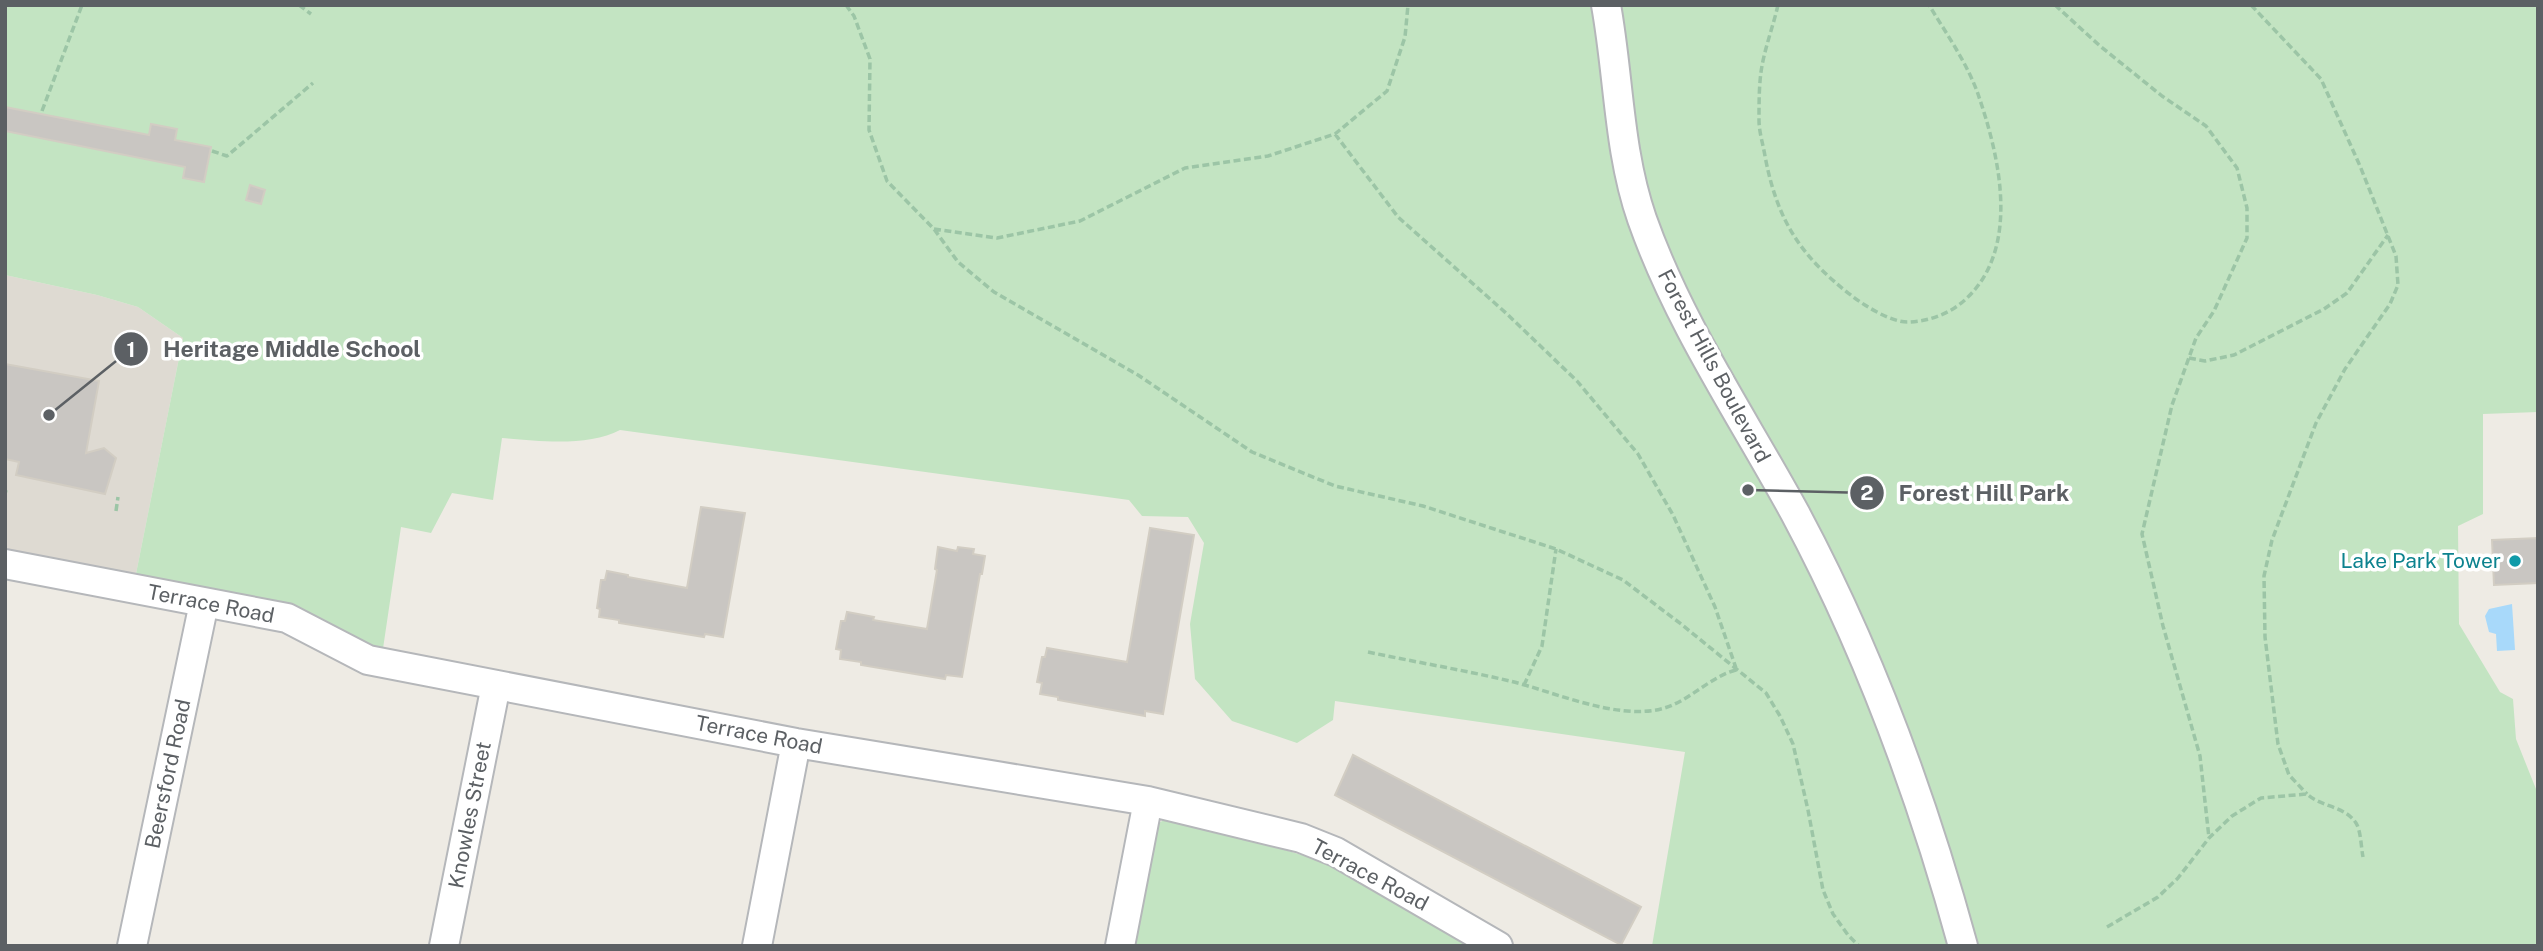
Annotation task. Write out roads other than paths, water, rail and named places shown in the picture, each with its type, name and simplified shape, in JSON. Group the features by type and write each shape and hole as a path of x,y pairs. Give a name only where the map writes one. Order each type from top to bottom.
{"street":[{"name":"Forest Hills Boulevard","path":"1606,5 1621,132 1641,216 1671,294 1795,513 1855,633 1902,753 1942,868 1964,946"},
{"name":"Terrace Road","path":"5,564 288,618 368,660 796,743 1148,801 1301,838 1336,852 1498,946"},
{"name":"Beersford Road","path":"132,946 204,603"},
{"name":"Knowles Street","path":"444,946 496,685"},
{"path":"757,946 796,743"},
{"path":"1120,946 1148,801"}],"water":[{"path":"2512,604 2515,650 2497,651 2496,634 2489,632 2485,616 2489,609"}],"place":[{"name":"Heritage Middle School","path":"49,415"},
{"name":"Forest Hill Park","path":"1748,490"},
{"name":"Lake Park Tower","path":"2515,561"}]}
